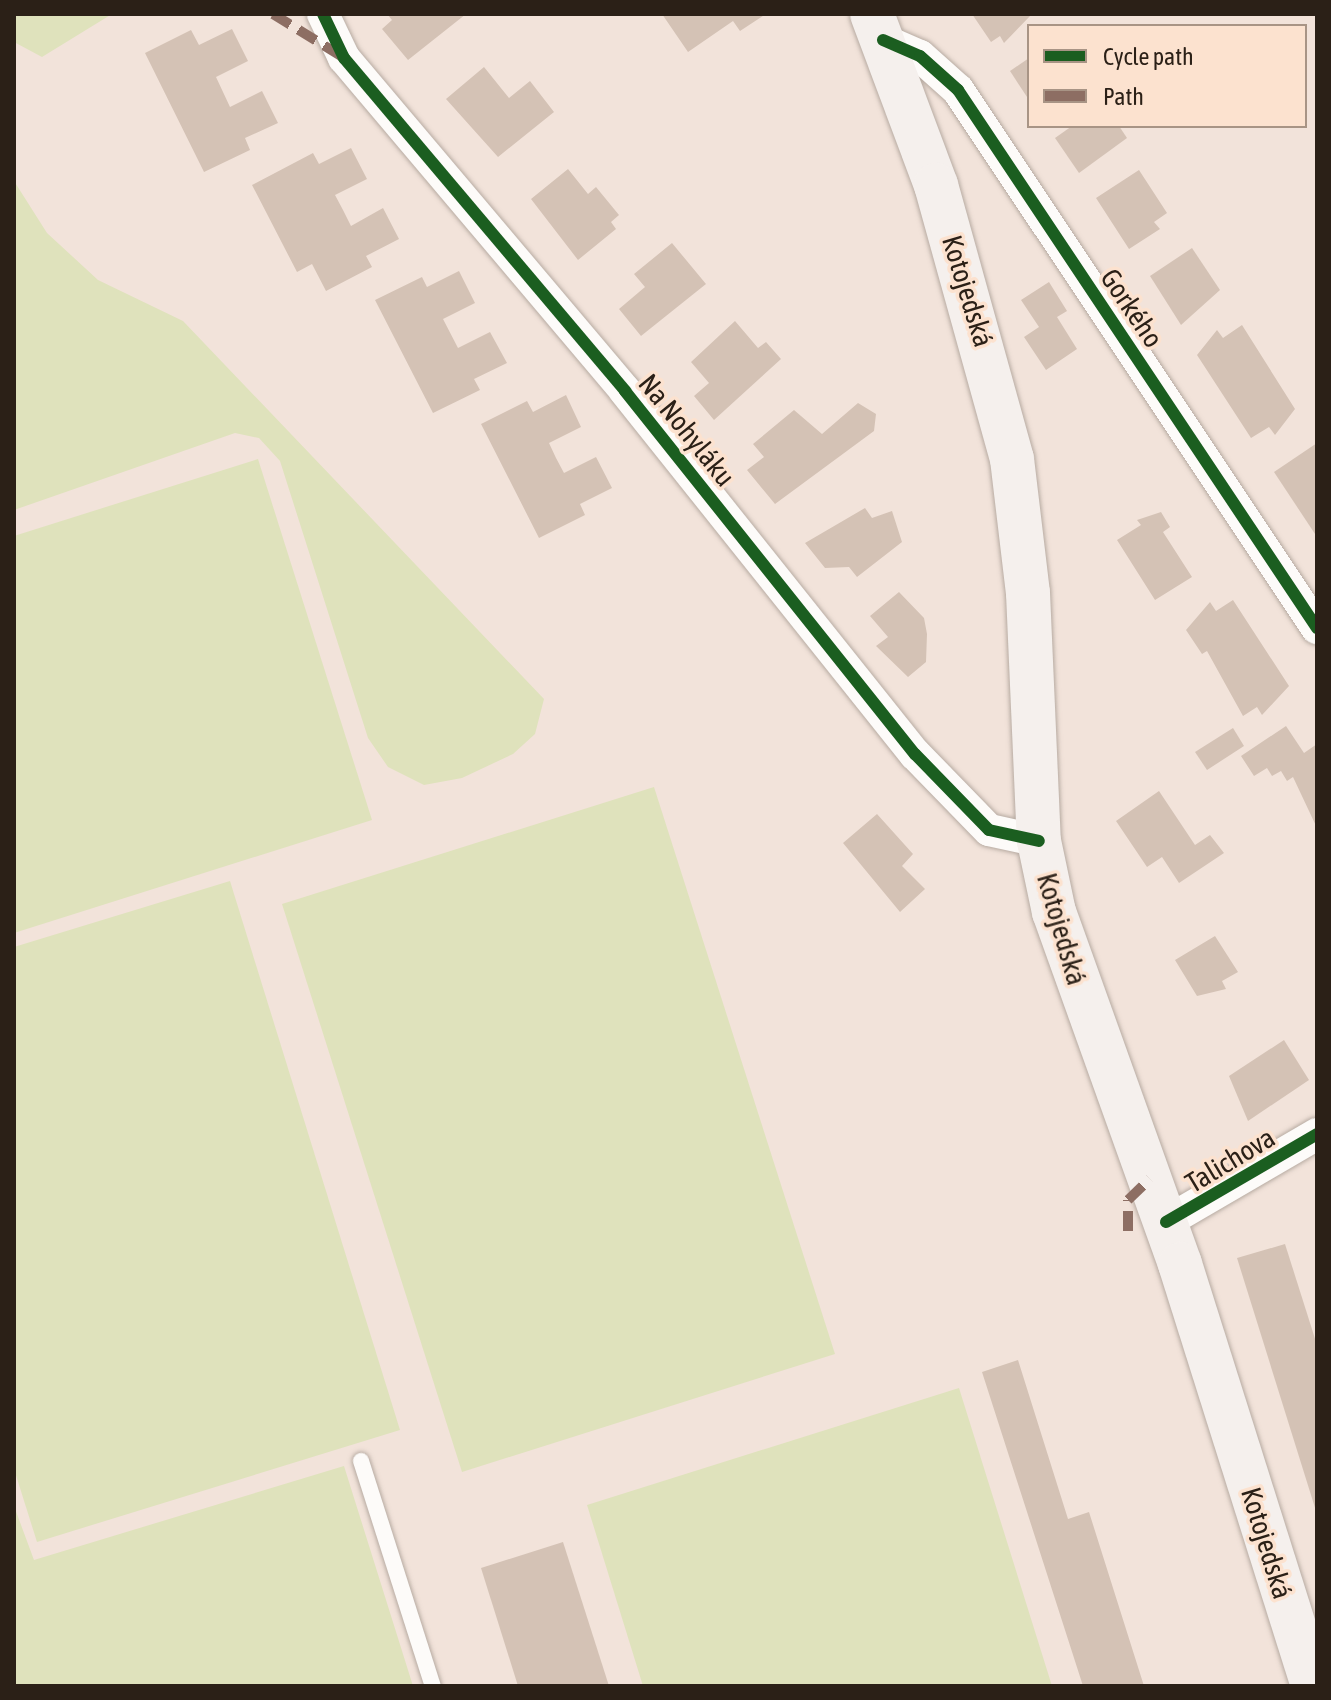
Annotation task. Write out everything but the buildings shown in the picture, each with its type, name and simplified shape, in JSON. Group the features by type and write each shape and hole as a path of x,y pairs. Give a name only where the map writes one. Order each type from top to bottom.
{"main road":[{"name":"Kotojedská","path":"877,27 936,185 1012,459 1028,593 1039,841 1069,962 1166,1222 1313,1686"}],"street":[{"name":"Na Nohyláku","path":"323,14 344,58 625,391 915,754 989,830 1039,841"},
{"name":"Gorkého","path":"877,27 927,61 958,90 1317,628"},
{"name":"Talichova","path":"1166,1222 1317,1134"}],"lane":[{"path":"361,1461 433,1686"}],"green space":[{"path":"14,14 112,14 42,57 14,42"},
{"path":"14,181 47,233 98,280 183,321 544,699 535,734 513,754 462,778 424,785 388,767 368,738 280,461 259,438 235,433 14,510"},
{"path":"258,459 372,820 14,933 14,536"},
{"path":"654,787 835,1354 462,1472 282,904"},
{"path":"230,881 400,1430 37,1542 14,1469 14,947"},
{"path":"959,1388 1052,1686 643,1686 587,1505"},
{"path":"344,1466 413,1686 14,1686 14,1506 34,1560"}],"marked path":[{"path":"273,14 341,56"},
{"path":"1128,1231 1128,1200 1150,1179"}],"cycle path":[{"path":"323,14 344,58 625,391 915,754 989,830 1039,841"},
{"path":"883,40 920,56 958,90 1317,628"},
{"path":"1166,1222 1317,1134"}]}
